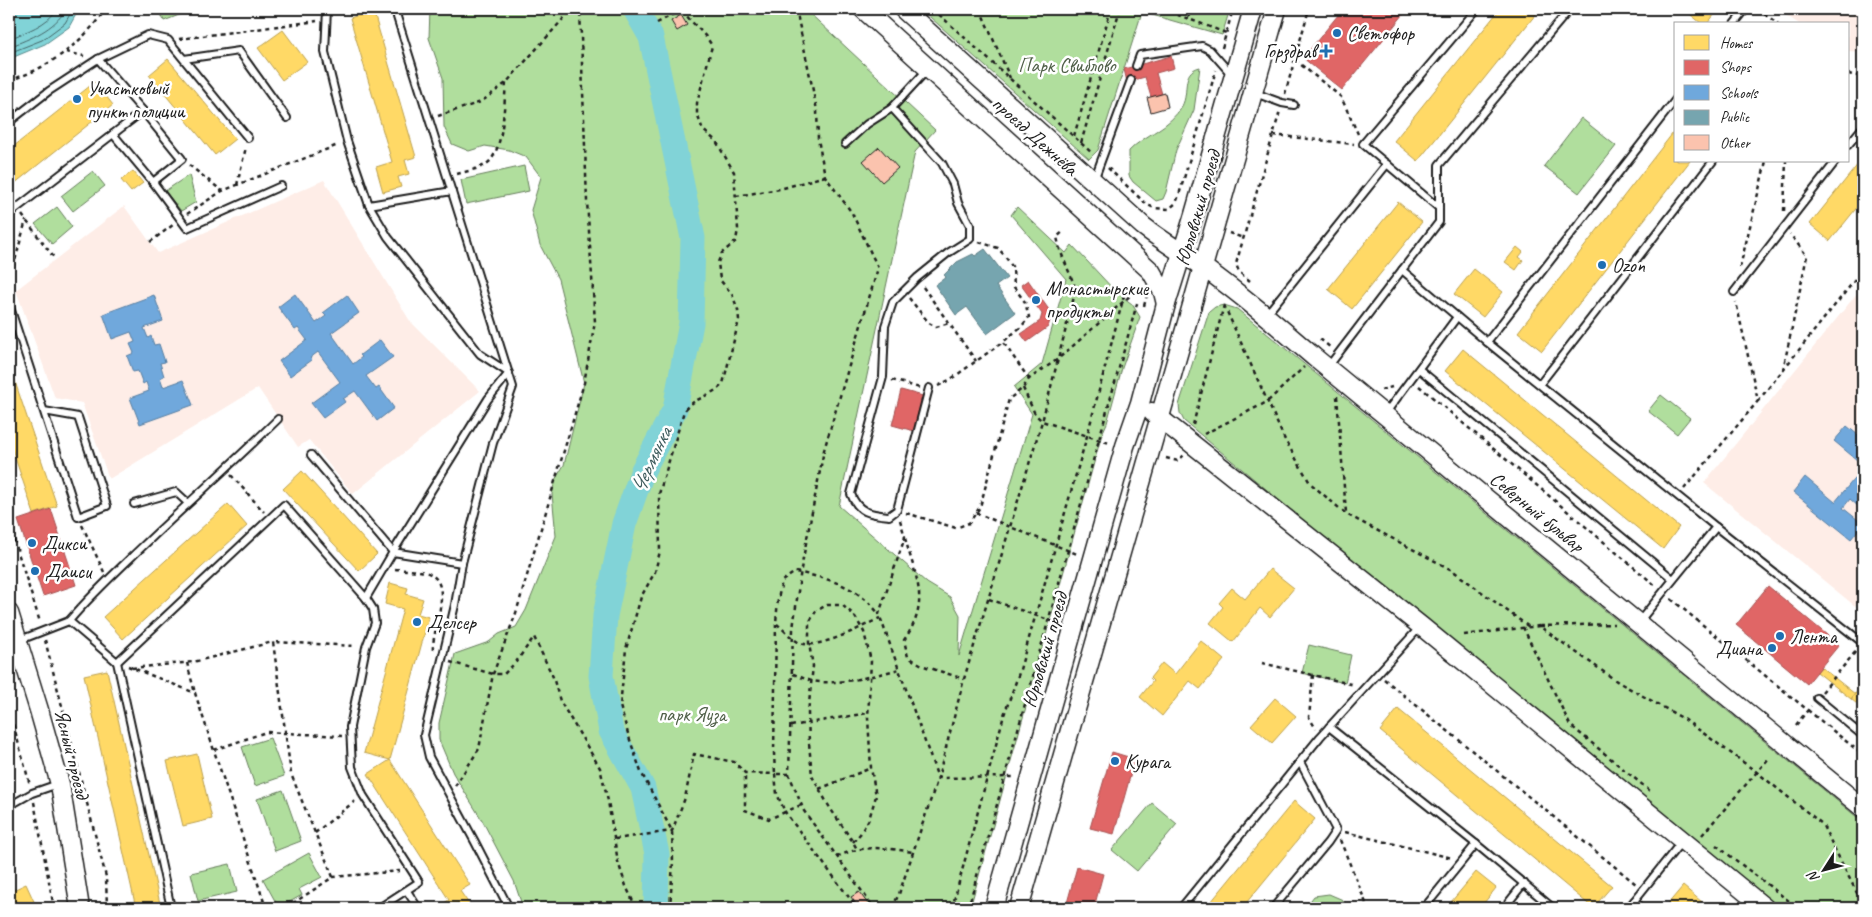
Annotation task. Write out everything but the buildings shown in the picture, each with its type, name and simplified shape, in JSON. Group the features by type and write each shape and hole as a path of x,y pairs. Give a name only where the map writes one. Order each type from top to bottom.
{"main road":[{"name":"проезд Дежнёва","path":"863,9 1151,271 1166,304"},
{"name":"проезд Дежнёва","path":"903,9 1143,226 1181,252"},
{"name":"Юрловский проезд","path":"994,908 1125,446 1140,403 1166,304 1253,9"},
{"name":"Юрловский проезд","path":"1019,908 1161,419 1277,9"},
{"name":"Северный бульвар","path":"1181,252 1266,315 1325,366 1863,808"},
{"path":"1140,403 1421,626 1765,908"},
{"name":"Ясный проезд","path":"9,617 18,641 60,784 80,908"}],"lane":[{"path":"327,9 324,52 347,141 369,205 388,238 480,354 509,373"},
{"path":"398,9 397,17 513,387 493,443 462,562 455,605 424,735 429,757 509,908"},
{"path":"1439,208 1363,144 1477,9"},
{"path":"1325,366 1439,222 1439,165 1570,9"},
{"path":"1738,22 1746,9"},
{"path":"9,122 49,91 98,59 148,35 168,40 248,138"},
{"path":"1136,66 1140,55 1197,45 1207,47 1234,76"},
{"path":"184,59 238,51 287,118"},
{"path":"98,59 182,159 153,182"},
{"path":"845,144 867,124 892,108 929,68"},
{"path":"1094,181 1131,80"},
{"path":"1253,93 1294,105"},
{"path":"1487,342 1674,101"},
{"path":"892,108 942,163 958,203 970,225 970,239 948,253 917,278 893,302 885,326 883,377 851,494 855,504 870,514 889,516 897,510 929,388"},
{"path":"9,214 143,111"},
{"path":"1850,143 1863,127"},
{"path":"113,134 153,182 187,228 282,186"},
{"path":"1540,384 1712,162"},
{"path":"1734,292 1835,162"},
{"path":"1266,315 1387,164"},
{"path":"369,205 452,191"},
{"path":"1402,270 1487,342 1863,643"},
{"path":"9,304 78,517 107,506 78,417 44,411"},
{"path":"1385,415 1457,317"},
{"path":"1419,369 1673,579"},
{"path":"366,598 488,399 509,373"},
{"path":"18,641 69,622 108,580 278,419"},
{"path":"311,455 393,552 462,562"},
{"path":"134,504 176,492 188,503"},
{"path":"117,662 284,505 366,598 373,609 375,623 366,647 350,727 352,767 363,795 419,882 379,908"},
{"path":"1638,623 1716,527"},
{"path":"69,622 117,662 171,908"},
{"path":"1181,908 1320,737 1421,626"},
{"path":"1817,698 1863,736"},
{"path":"1329,727 1553,908"},
{"path":"1273,908 1336,830 1300,762"},
{"path":"9,806 32,793 60,784"},
{"path":"1628,908 1682,840"},
{"path":"1424,908 1476,844"},
{"path":"1504,908 1524,883"},
{"path":"407,891 418,908"},
{"path":"1634,901 1642,908"}],"path":[{"path":"9,80 24,76 66,52 98,19 105,9"},
{"path":"429,119 481,102 506,83 572,9"},
{"path":"449,794 479,749 493,674 516,613 581,392 595,322 587,201 580,9"},
{"path":"657,24 683,9 706,35 712,46 697,103 697,114 703,130 716,141 734,172 738,229 736,241 722,253 718,262 720,280 732,294 738,310 739,320 722,384 717,390 688,406 684,412 660,494 660,551 655,572 641,597 626,649 620,706 641,772 672,831"},
{"path":"796,9 817,110 818,139 825,176 852,213 878,268 824,450 801,573 793,638 789,774 804,812 874,908"},
{"path":"933,9 1074,136 1146,204 1154,208 1169,209 1176,203 1180,195 1233,9"},
{"path":"980,9 1010,79"},
{"path":"1074,136 1111,9"},
{"path":"1081,143 1120,9"},
{"path":"1162,9 1226,32"},
{"path":"1188,17 1193,9"},
{"path":"1758,9 1775,22"},
{"path":"168,40 325,20"},
{"path":"66,52 98,59"},
{"path":"1295,60 1341,97 1363,144"},
{"path":"1850,74 1863,77"},
{"path":"447,177 478,168 490,161 499,141 504,113 506,83"},
{"path":"1273,135 1363,144"},
{"path":"237,185 248,138"},
{"path":"150,242 222,191 347,141"},
{"path":"182,159 222,191"},
{"path":"1758,401 1734,292 1766,162"},
{"path":"1783,370 1807,256 1784,226 1786,162"},
{"path":"736,196 780,189 825,176"},
{"path":"17,208 55,259"},
{"path":"9,283 26,220"},
{"path":"892,908 899,894 938,778 964,679 1042,421 1076,289 1056,237 1064,231"},
{"path":"1229,233 1243,238"},
{"path":"883,377 915,388 934,388 1003,342 1022,326 1030,316 1025,302 1014,286 1014,268 1005,256 998,248 970,239"},
{"path":"1678,496 1758,401 1863,270"},
{"path":"917,278 976,361"},
{"path":"952,908 1004,714 1020,673 1087,436 1126,288"},
{"path":"903,290 929,323 936,327 942,327 949,323"},
{"path":"897,510 956,528 969,523 980,507 1009,399 1023,388 1030,379 1058,359 1132,294"},
{"path":"968,908 1138,300"},
{"path":"1346,514 1325,366 1266,402 1203,435 1192,427 1224,305 1266,402 1310,483 1346,514 1452,570 1529,627"},
{"path":"1003,342 1030,379"},
{"path":"1023,388 1035,414 1042,421 1109,443"},
{"path":"1166,458 1178,461 1184,454"},
{"path":"226,470 270,518"},
{"path":"897,510 920,596 918,618 904,640 908,657 924,666 964,679"},
{"path":"976,513 1077,554"},
{"path":"78,517 108,580"},
{"path":"9,524 43,632 106,877 107,908"},
{"path":"776,623 799,643 809,644 834,638 861,627 880,616 905,536"},
{"path":"385,567 430,574 438,583 441,603 433,647 434,656 442,660 493,674 504,674 516,662 534,637 553,677 560,701 600,768 618,862 636,908"},
{"path":"857,908 785,812 778,794 775,774 774,726 776,623 782,581 795,572 818,577 846,587 862,596 880,616 938,778"},
{"path":"989,599 1057,622"},
{"path":"853,842 869,819 876,796 871,768 868,713 871,661 864,632 854,615 842,606 827,605 816,611 809,623 809,644 813,666 808,723 812,776 857,849"},
{"path":"1464,635 1523,627 1638,623"},
{"path":"1538,626 1618,682 1684,719 1758,773 1822,824 1863,905"},
{"path":"1523,627 1570,725 1651,792"},
{"path":"131,668 187,663 273,642 366,647"},
{"path":"273,642 291,774 333,878"},
{"path":"1796,725 1858,650"},
{"path":"117,662 195,693"},
{"path":"187,663 195,693 266,908"},
{"path":"1262,663 1364,687"},
{"path":"792,673 812,681 842,681 870,677 899,669"},
{"path":"1377,673 1643,890"},
{"path":"1313,675 1309,717 1320,737"},
{"path":"9,709 32,793 54,908"},
{"path":"791,726 868,713"},
{"path":"214,750 266,732 350,736"},
{"path":"670,908 673,862 672,831 685,798 694,754 734,762 745,773 789,774"},
{"path":"1770,757 1702,835 1798,908"},
{"path":"819,789 871,768"},
{"path":"745,773 745,810 769,819 801,805"},
{"path":"938,778 1013,777"},
{"path":"315,833 363,795"},
{"path":"1336,830 1462,861"},
{"path":"1336,830 1368,908"},
{"path":"614,839 672,831"},
{"path":"836,857 857,849 874,847 913,852"},
{"path":"286,908 333,878 411,870"},
{"path":"253,908 264,900"}],"shaded area":[{"path":"1777,9 1863,9 1863,52 1850,51 1850,22 1796,22"},
{"path":"324,180 410,321 480,391 353,494 309,440 298,447 258,388 109,479 82,403 55,398 16,290 124,206 158,253"},
{"path":"1863,286 1863,596 1855,606 1704,483"}],"green space":[{"path":"159,9 194,9 164,21"},
{"name":"парк Яуза","path":"430,9 805,9 935,130 915,152 839,506 927,583 950,597 960,615 959,656 1032,414 1014,387 1042,364 1066,279 1011,215 1017,207 1066,253 1072,245 1115,291 1132,304 1140,317 1102,434 970,908 523,908 514,881 482,820 453,773 439,740 439,723 455,654 489,642 499,634 516,627 526,610 556,536 552,494 555,480 564,465 584,383 558,279 540,245 531,210 541,177 526,157 509,150 485,146 469,151 452,144 444,127 443,78 429,38"},
{"name":"Парк Свиблово","path":"921,9 1230,9 1222,35 1142,12 1098,150 1089,159"},
{"path":"1200,67 1194,110 1176,150 1166,192 1163,199 1156,201 1133,182 1129,176 1129,151 1177,114 1184,101 1186,83 1190,73"},
{"path":"1581,118 1616,146 1579,193 1544,166"},
{"path":"524,166 529,191 466,204 461,180"},
{"path":"93,171 105,186 73,211 61,196"},
{"path":"189,175 196,202 181,211 165,191"},
{"path":"57,207 72,227 52,244 35,224"},
{"path":"1224,305 1237,309 1863,822 1863,908 1779,908 1592,760 1184,421 1179,405 1209,312 1215,307"},
{"path":"1661,395 1690,418 1677,434 1648,411"},
{"path":"1309,645 1351,655 1345,683 1302,673"},
{"path":"270,738 284,776 255,786 242,747"},
{"path":"283,790 301,841 275,851 257,799"},
{"path":"1152,803 1177,824 1137,871 1112,850"},
{"path":"309,853 322,877 299,889 302,895 279,908 263,879"},
{"path":"230,864 237,892 198,901 191,873"},
{"path":"1329,894 1343,900 1347,908 1305,908 1314,896"}],"water":[{"path":"9,9 79,9 69,27 45,44 9,59"}],"waterway":[{"name":"Чермянка","path":"635,9 651,37 693,238 691,323 675,409 643,470 624,524 605,616 601,676 611,731 643,788 657,854 656,908"}],"place":[{"name":"Светофор","path":"1337,33"},
{"name":"Горздрав","path":"1326,51"},
{"name":"Участковый пункт полиции","path":"77,99"},
{"name":"Ozon","path":"1602,265"},
{"name":"Монастырские продукты","path":"1036,300"},
{"name":"Дикси","path":"32,543"},
{"name":"Даиси","path":"35,571"},
{"name":"Делсер","path":"417,622"},
{"name":"Лента","path":"1780,636"},
{"name":"Диана","path":"1772,648"},
{"name":"Курага","path":"1115,761"}]}
